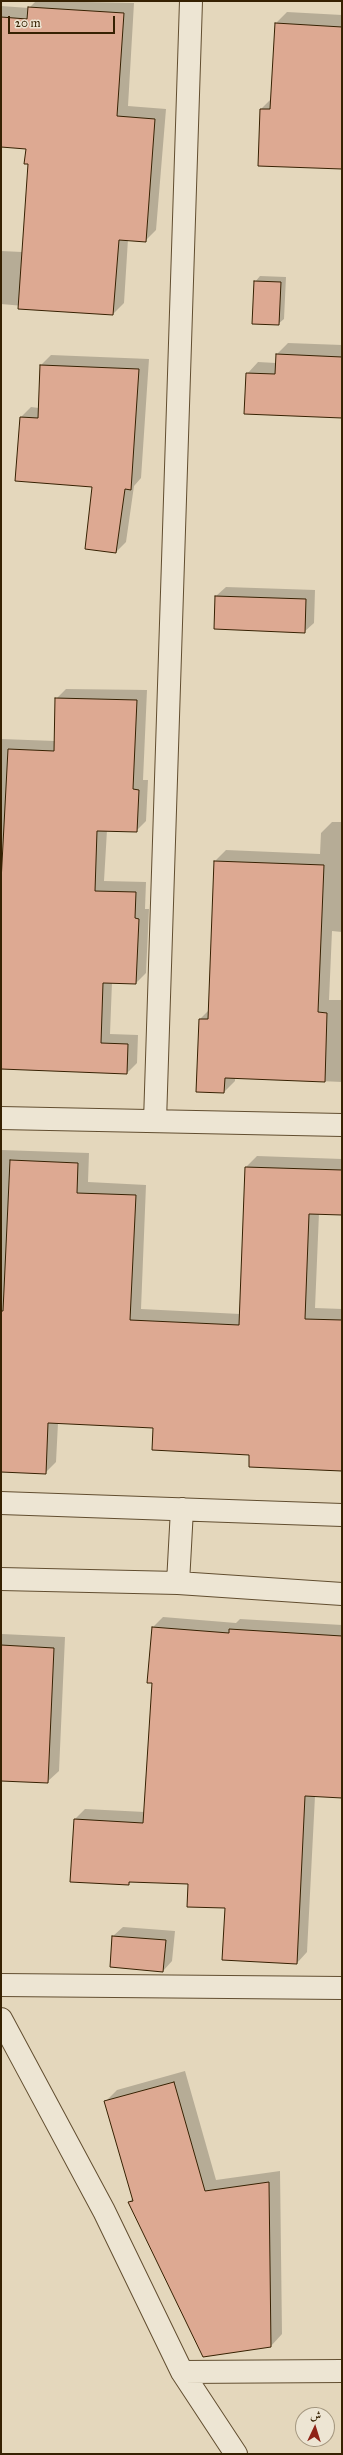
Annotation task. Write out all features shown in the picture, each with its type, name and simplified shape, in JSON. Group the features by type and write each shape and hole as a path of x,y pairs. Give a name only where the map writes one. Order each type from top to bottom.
{"street":[{"path":"155,1121 191,1"},
{"path":"1,1118 342,1125"},
{"path":"1,1503 342,1515"},
{"path":"178,1583 182,1509"},
{"path":"1,1579 178,1583 342,1594"},
{"path":"1,1985 342,1988"},
{"path":"1,2019 104,2211 182,2372 236,2454"},
{"path":"182,2372 342,2371"}],"building":[{"path":"28,7 124,13 117,116 155,119 146,242 119,240 113,315 18,309 28,164 24,164 26,149 1,147 1,17 27,19"},
{"path":"275,23 342,27 342,169 258,166 260,109 270,109"},
{"path":"254,281 281,282 279,325 252,324"},
{"path":"276,354 342,357 342,418 244,414 246,373 275,374"},
{"path":"40,365 139,369 131,490 125,489 116,553 85,549 92,487 15,481 20,417 38,418"},
{"path":"215,596 306,599 305,633 214,629"},
{"path":"55,698 137,700 133,789 139,790 137,832 97,831 95,891 136,892 135,918 139,919 136,984 103,983 101,1043 128,1044 127,1074 1,1069 1,882 8,749 54,751"},
{"path":"214,861 324,865 318,1012 327,1013 325,1082 225,1078 224,1093 196,1092 199,1019 208,1019"},
{"path":"10,1160 78,1163 77,1193 136,1195 130,1320 239,1325 245,1167 342,1170 342,1215 309,1214 305,1319 342,1320 342,1471 249,1467 249,1455 152,1450 153,1428 48,1423 46,1474 1,1472 1,1311 3,1311"},
{"path":"152,1627 229,1633 229,1629 342,1636 342,1798 305,1796 297,1964 222,1960 225,1908 187,1907 188,1884 129,1882 129,1885 70,1882 74,1819 143,1823 152,1683 147,1683"},
{"path":"1,1645 54,1648 48,1783 1,1781"},
{"path":"112,1936 166,1940 163,1972 110,1967"},
{"path":"174,2082 205,2191 269,2182 271,2347 203,2357 128,2202 133,2201 104,2101"}]}
